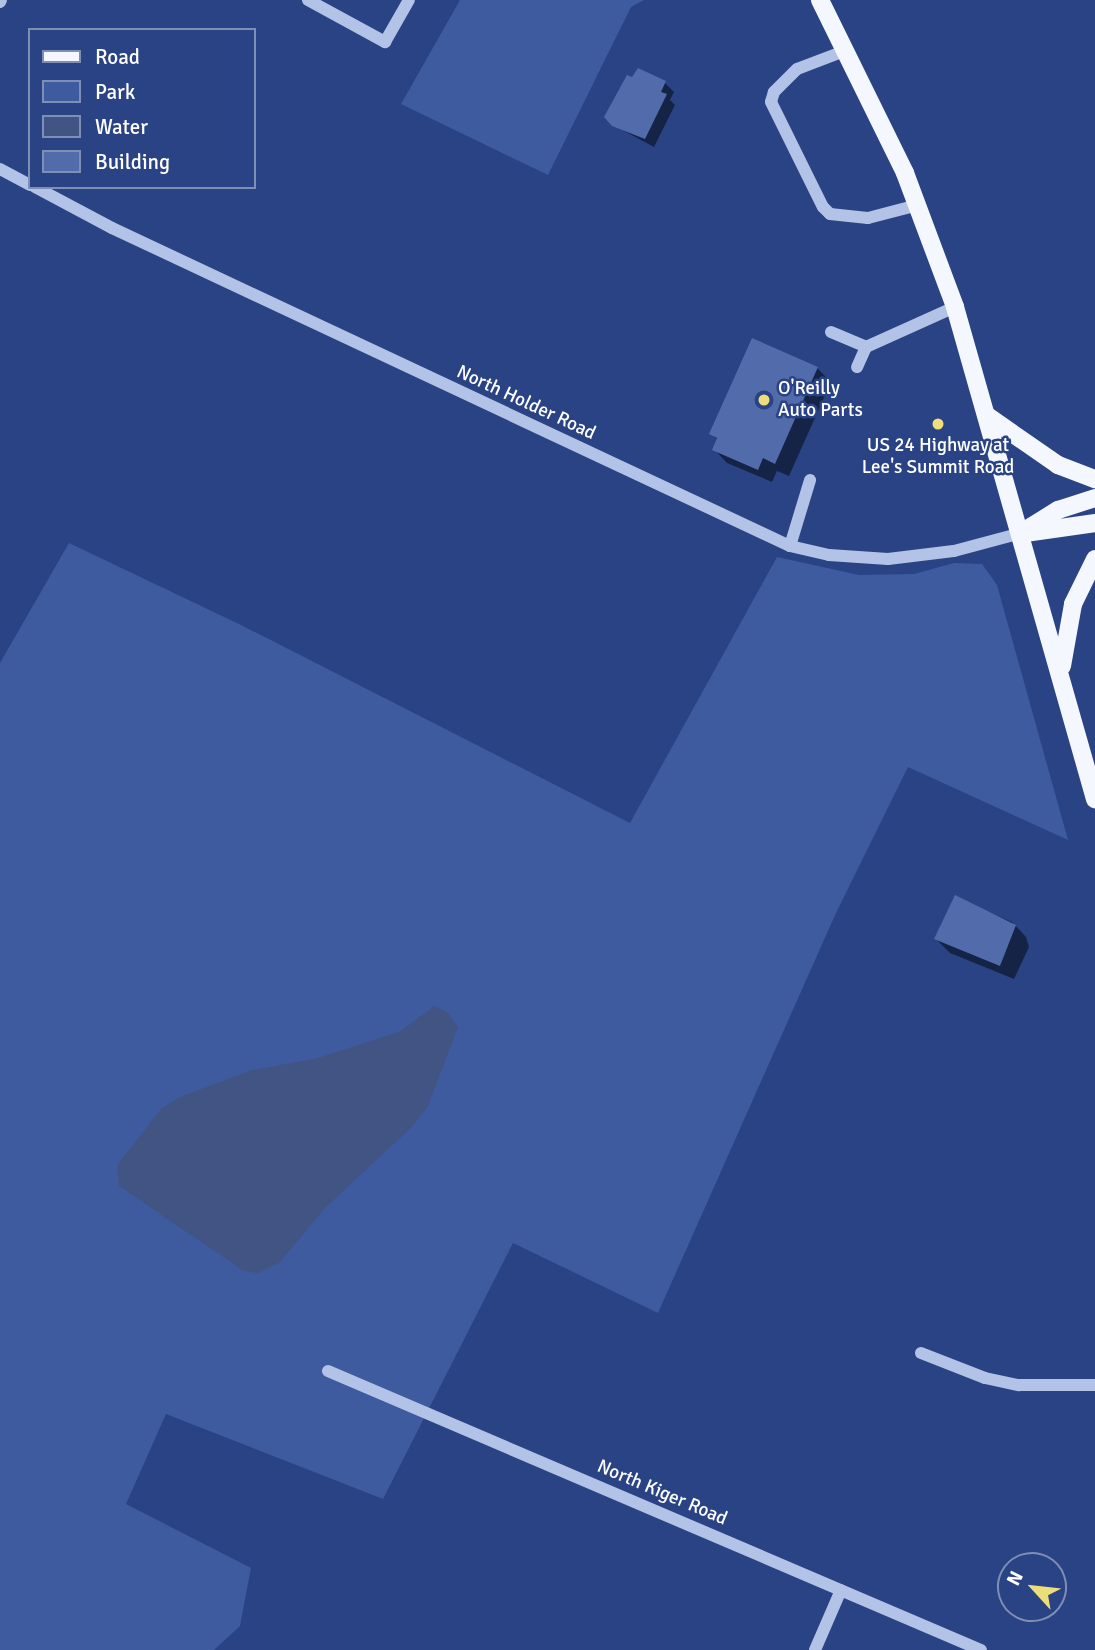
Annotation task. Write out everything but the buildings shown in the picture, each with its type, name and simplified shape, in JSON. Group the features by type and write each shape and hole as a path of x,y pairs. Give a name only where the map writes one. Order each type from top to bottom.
{"main road":[{"path":"820,0 847,50 918,205 956,307 1095,799"},
{"path":"986,415 1040,454 1095,479"},
{"path":"1021,533 1058,510 1095,498"},
{"path":"1021,533 1095,523"},
{"path":"1061,673 1073,604 1095,559"}],"street":[{"path":"308,0 385,42 409,0"},
{"path":"847,50 797,69 774,92 771,102 822,207 830,214 868,218 918,205"},
{"path":"0,169 28,183"},
{"name":"North Holder Road","path":"39,189 137,240 789,546 829,555 888,559 954,551 1021,533"},
{"path":"857,367 866,347 956,307"},
{"path":"831,332 866,347"},
{"path":"789,546 810,480"},
{"path":"920,1353 985,1378 1019,1385 1095,1385"},
{"name":"North Kiger Road","path":"327,1371 981,1650"},
{"path":"815,1650 841,1590"}],"green space":[{"path":"460,0 644,0 631,7 548,175 401,104"},
{"path":"69,543 241,625 630,823 777,557 859,575 914,574 954,563 982,564 997,585 1068,840 908,767 836,913 658,1313 513,1243 383,1499 166,1414 126,1504 251,1568 240,1626 214,1650 0,1650 0,663"}],"water":[{"path":"434,1006 447,1012 458,1027 428,1106 412,1127 326,1207 279,1263 258,1273 244,1271 119,1186 117,1167 121,1160 161,1109 180,1097 252,1070 318,1058 401,1031"}],"place":[{"name":"O'Reilly Auto Parts","path":"764,400"},
{"name":"US 24 Highway at Lee's Summit Road","path":"938,424"}]}
